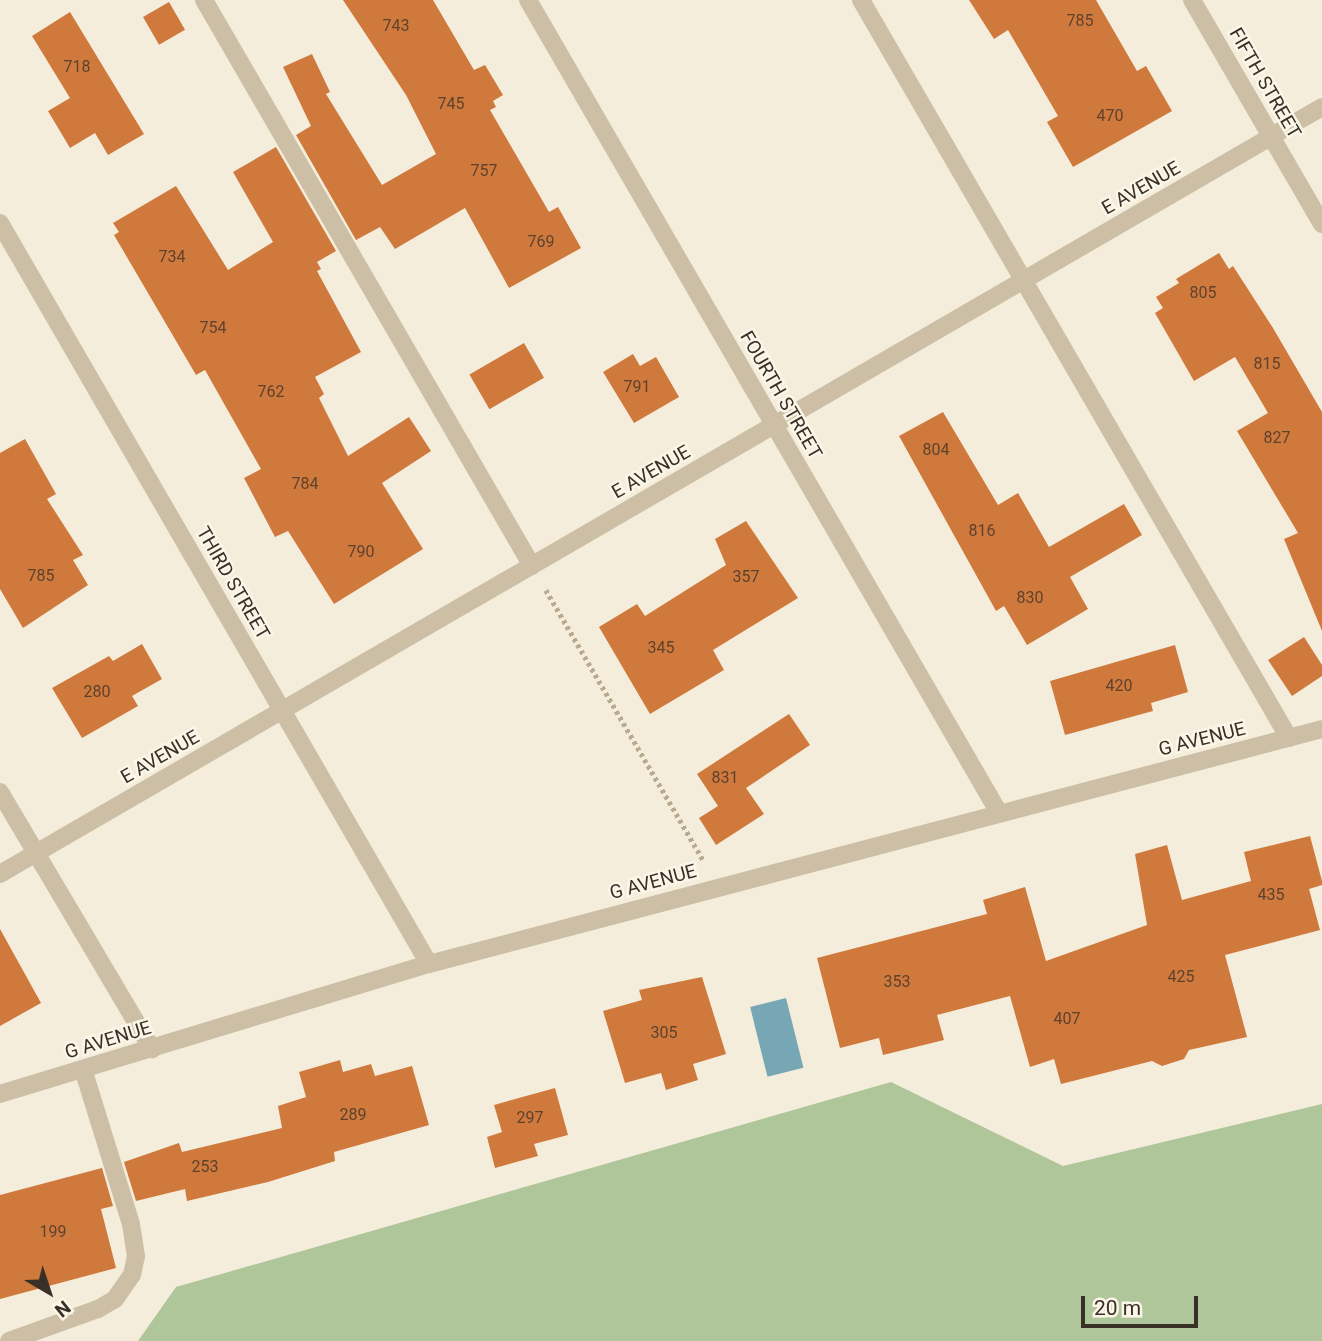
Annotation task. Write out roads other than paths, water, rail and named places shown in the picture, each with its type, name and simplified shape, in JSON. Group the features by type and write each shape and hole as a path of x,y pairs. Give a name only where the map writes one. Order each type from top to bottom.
{"street":[{"path":"204,0 532,566"},
{"name":"FOURTH STREET","path":"527,0 998,811"},
{"path":"862,0 1289,738"},
{"name":"FIFTH STREET","path":"1192,0 1322,224"},
{"name":"E AVENUE","path":"0,874 1322,107"},
{"name":"THIRD STREET","path":"0,223 429,964"},
{"name":"G AVENUE","path":"0,1094 429,964 998,811 1322,729"},
{"path":"0,792 152,1048"},
{"path":"9,1341 98,1309 115,1299 132,1275 136,1256 131,1224 83,1069"}],"water":[{"path":"786,998 803,1068 768,1077 750,1007"}]}
